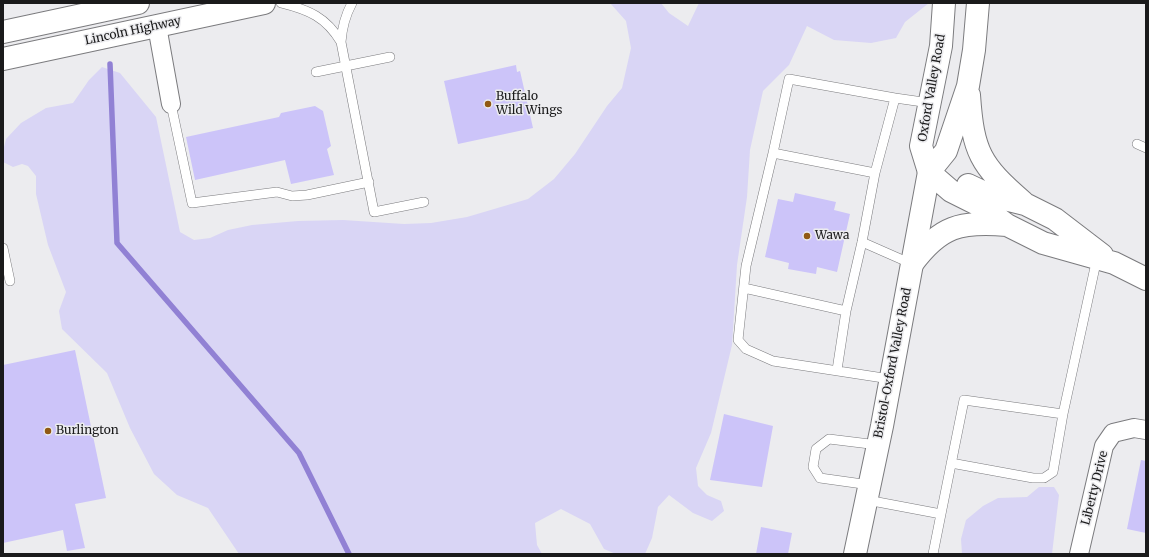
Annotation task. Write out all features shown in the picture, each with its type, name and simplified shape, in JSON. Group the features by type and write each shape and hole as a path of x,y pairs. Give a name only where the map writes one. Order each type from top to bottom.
{"main road":[{"path":"3,32 138,3"},
{"name":"Lincoln Highway","path":"6,61 104,37 264,3"},
{"name":"Oxford Valley Road","path":"929,172 921,146 941,46 944,3"},
{"name":"Oxford Valley Road","path":"929,172 946,151 968,86 974,50 978,3"},
{"path":"3,19 99,11"},
{"path":"968,86 973,132 980,155 988,169 998,181 1025,204"},
{"path":"929,172 957,179 989,195 1025,204 1055,219 1106,261"},
{"path":"929,172 950,191 983,207 1007,225 1042,243 1106,261 1146,279"},
{"name":"Bristol-Oxford Valley Road","path":"855,554 891,380 929,172"},
{"path":"912,264 926,245 937,236 952,228 969,224 1007,225"}],"street":[{"path":"157,26 171,104"},
{"name":"Liberty Drive","path":"1079,554 1104,446 1113,433 1134,428 1146,430"}],"lane":[{"path":"281,3 314,14 326,22 341,42"},
{"path":"352,3 345,16 341,42 374,212 424,202"},
{"path":"316,72 390,57"},
{"path":"891,380 773,360 746,349 738,340 746,266 789,79 930,103"},
{"path":"837,370 846,311 862,242 875,172 895,98"},
{"path":"171,104 192,203 277,192 292,196 307,195 369,182"},
{"path":"1137,144 1146,148"},
{"path":"773,153 875,172"},
{"path":"862,242 912,264"},
{"path":"3,248 10,281"},
{"path":"951,463 1011,475 1044,478 1053,472 1063,414 1106,261"},
{"path":"744,288 846,311"},
{"path":"933,554 964,400 1063,414"},
{"path":"878,445 829,439 816,449 813,467 820,478 941,514"}],"shaded area":[{"path":"610,3 661,3 669,13 688,26 699,3 929,3 905,22 896,38 871,43 834,40 807,26 789,65 763,91 750,150 747,197 737,265 732,345 711,433 696,468 698,486 707,495 721,501 724,511 712,521 693,513 669,495 658,507 652,538 645,554 616,554 604,549 590,524 561,509 535,523 537,545 542,554 239,554 208,508 177,495 154,474 130,428 107,373 62,329 59,311 66,292 48,245 36,194 36,176 28,166 22,164 13,167 3,162 3,151 6,139 21,123 46,108 73,103 89,80 102,67 120,73 156,117 180,232 194,240 210,238 228,230 252,225 298,221 343,220 404,224 431,223 467,217 528,199 554,179 575,154 607,106 622,88 631,48 626,21"},
{"path":"1039,487 1054,487 1059,495 1052,554 962,554 961,539 966,520 983,506 998,498 1027,497"}],"building":[{"name":"Buffalo Wild Wings","path":"516,65 517,72 520,71 533,128 458,144 444,81"},
{"path":"315,106 323,111 331,146 327,149 334,175 291,184 285,160 195,180 186,137 279,117 281,113"},
{"name":"Wawa","path":"795,193 836,202 834,210 850,214 837,272 817,267 816,274 788,269 789,263 765,257 778,199 793,202"},
{"name":"Burlington","path":"75,350 106,498 75,504 85,548 67,551 63,530 3,543 3,365"},
{"path":"724,414 773,426 762,487 710,480"},
{"path":"1141,460 1146,461 1146,533 1127,529"},
{"path":"761,527 792,533 788,554 756,554"}],"waterway":[{"path":"110,64 117,243 299,453 349,554"}],"place":[{"name":"Buffalo Wild Wings","path":"488,104"},
{"name":"Wawa","path":"807,236"},
{"name":"Burlington","path":"48,431"}]}
